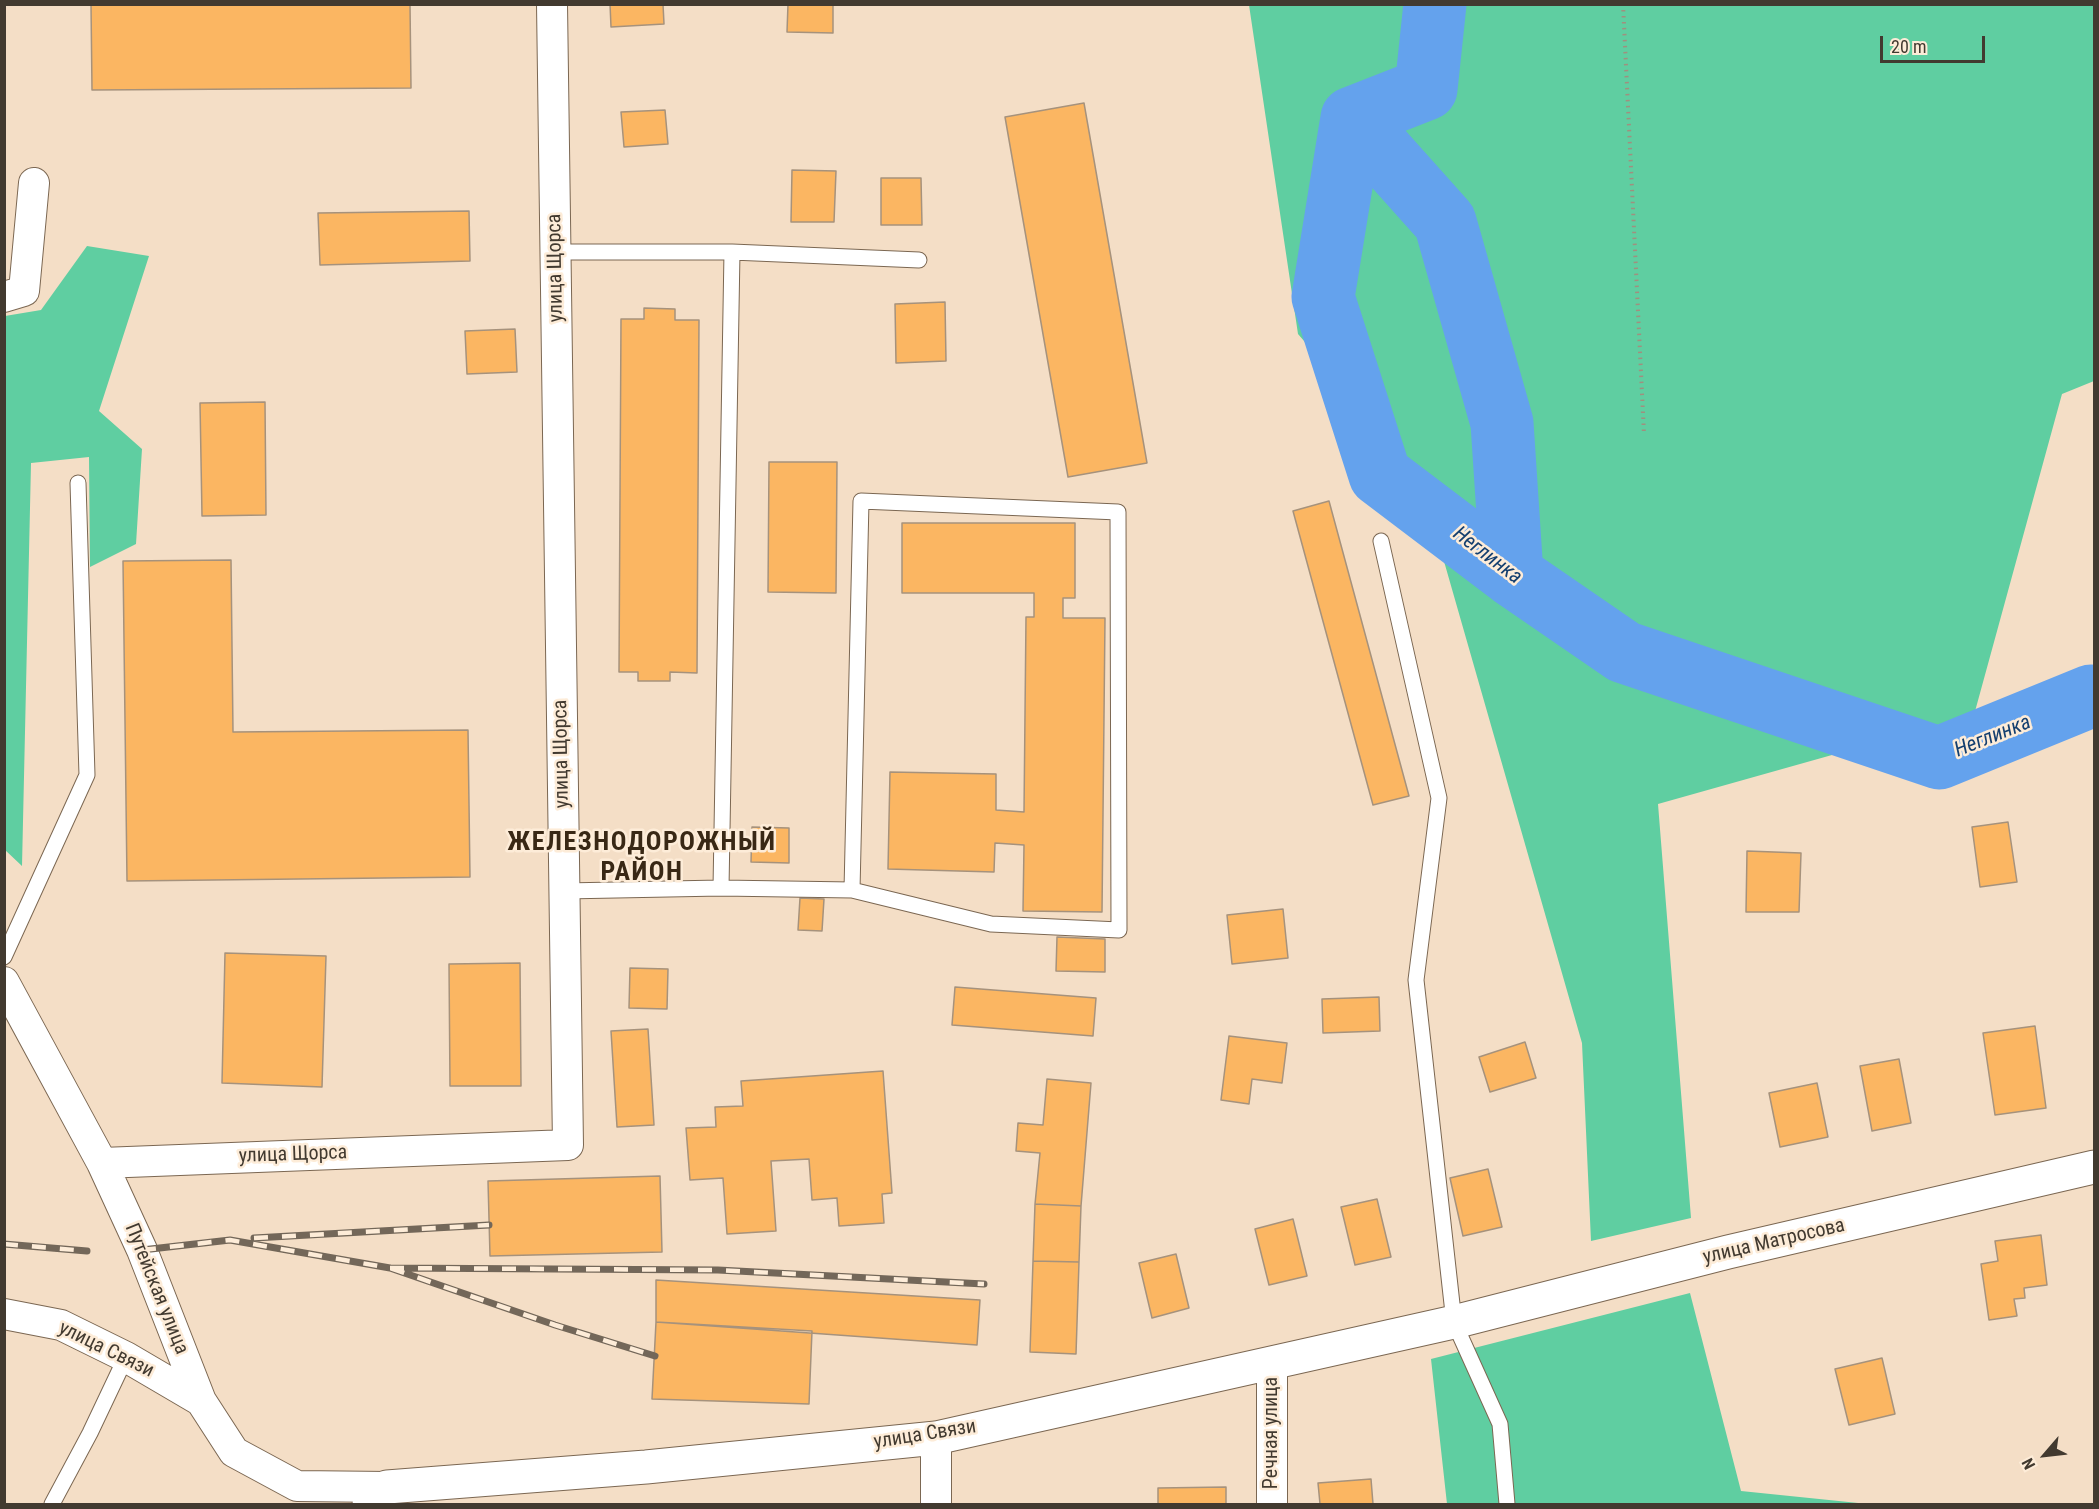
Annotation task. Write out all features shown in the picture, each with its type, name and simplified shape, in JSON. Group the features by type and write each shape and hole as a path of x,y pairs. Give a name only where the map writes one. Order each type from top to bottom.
{"main road":[{"name":"улица Матросова","path":"1454,1322 1728,1252 2094,1167"},
{"name":"улица Связи","path":"378,1496 936,1438 1454,1322"}],"street":[{"name":"улица Щорса","path":"102,1163 568,1145 552,4"},
{"path":"4,297 24,291 33,183"},
{"name":"Путейская улица","path":"4,982 13,1012 102,1163 142,1250 201,1401 234,1452 297,1486 378,1496"},
{"name":"улица Связи","path":"4,1314 61,1324 126,1357 201,1401"},
{"name":"Речная улица","path":"1272,1362 1272,1504"},
{"path":"936,1438 936,1504"}],"lane":[{"path":"555,252 732,252 919,260"},
{"path":"721,888 732,252"},
{"path":"4,957 87,775 78,483"},
{"path":"564,891 721,888 852,890 991,924 1119,930 1118,512 861,501 852,890"},
{"path":"1381,541 1439,798 1416,980 1454,1322 1500,1424 1507,1504"},
{"path":"52,1504 90,1433 126,1357"}],"path":[{"path":"1623,4 1644,434"}],"green space":[{"path":"1249,5 2094,5 2094,381 2062,394 1974,715 1658,804 1691,1218 1591,1241 1582,1043 1419,474 1298,334"},
{"path":"87,246 149,256 99,411 142,449 136,544 90,567 89,457 31,463 22,866 4,849 5,316 41,310"},
{"path":"1690,1293 1741,1491 1868,1504 1447,1504 1431,1359"}],"building":[{"path":"91,4 410,4 411,88 92,90"},
{"path":"610,4 663,4 664,24 611,27"},
{"path":"788,4 833,4 833,33 787,32"},
{"path":"1084,103 1147,463 1068,477 1005,117"},
{"path":"665,110 668,144 624,147 621,112"},
{"path":"792,170 836,171 834,222 791,222"},
{"path":"881,178 921,178 922,225 881,225"},
{"path":"469,211 470,261 320,265 318,213"},
{"path":"945,302 946,361 896,363 895,304"},
{"path":"644,308 675,309 675,320 699,320 697,673 670,672 670,681 638,681 638,672 619,672 621,319 644,319"},
{"path":"515,329 517,372 467,374 465,331"},
{"path":"265,402 266,515 202,516 200,403"},
{"path":"769,462 837,462 836,593 768,592"},
{"path":"1329,501 1409,796 1373,805 1293,511"},
{"path":"902,523 1075,523 1075,598 1063,598 1063,618 1105,618 1102,912 1023,911 1024,845 995,843 994,872 888,869 890,772 996,774 996,810 1024,812 1026,617 1034,617 1034,593 902,593"},
{"path":"231,560 233,732 468,730 470,877 127,881 123,561"},
{"path":"2008,822 2017,882 1980,887 1972,827"},
{"path":"752,827 789,828 789,863 751,862"},
{"path":"1747,851 1801,853 1799,912 1746,912"},
{"path":"800,898 824,899 822,931 798,930"},
{"path":"1283,909 1288,958 1232,964 1227,915"},
{"path":"1057,937 1105,939 1105,972 1056,971"},
{"path":"225,953 326,956 322,1087 222,1083"},
{"path":"520,963 521,1086 450,1086 449,964"},
{"path":"630,968 668,969 667,1009 629,1008"},
{"path":"955,987 1096,998 1093,1036 952,1025"},
{"path":"1379,997 1380,1031 1323,1033 1322,999"},
{"path":"2035,1026 2046,1108 1995,1115 1983,1033"},
{"path":"648,1029 654,1125 617,1127 611,1031"},
{"path":"1229,1036 1287,1043 1282,1083 1252,1079 1249,1104 1221,1100"},
{"path":"1525,1042 1536,1078 1490,1092 1479,1057"},
{"path":"1899,1059 1911,1123 1872,1131 1860,1066"},
{"path":"883,1071 892,1193 882,1194 884,1223 839,1226 837,1198 812,1200 809,1159 771,1161 776,1231 727,1234 723,1178 690,1180 686,1128 716,1127 715,1107 743,1106 741,1081"},
{"path":"1047,1079 1091,1083 1081,1206 1035,1204 1040,1153 1016,1151 1018,1123 1043,1125"},
{"path":"1817,1083 1828,1137 1780,1147 1769,1093"},
{"path":"1488,1169 1502,1227 1463,1236 1450,1178"},
{"path":"660,1176 662,1252 490,1256 488,1181"},
{"path":"1377,1199 1391,1257 1355,1265 1341,1207"},
{"path":"1035,1204 1081,1206 1079,1262 1033,1261"},
{"path":"1293,1219 1307,1276 1269,1285 1255,1229"},
{"path":"2041,1235 2047,1285 2024,1288 2025,1298 2014,1299 2017,1316 1989,1320 1981,1264 1998,1261 1995,1241"},
{"path":"1176,1254 1189,1308 1152,1318 1139,1263"},
{"path":"1033,1261 1079,1262 1076,1354 1030,1352"},
{"path":"656,1280 980,1300 977,1345 656,1322"},
{"path":"656,1322 812,1331 809,1404 652,1399"},
{"path":"1882,1358 1895,1414 1849,1425 1835,1369"},
{"path":"1371,1479 1373,1504 1320,1504 1318,1483"},
{"path":"1226,1487 1226,1504 1158,1504 1158,1488"}],"waterway":[{"name":"Неглинка","path":"1435,4 1426,89 1352,118 1323,297 1380,475 1512,575 1624,652 1939,758 2091,696 2094,697"},
{"path":"1352,118 1445,222 1502,423 1512,575"}],"railway":[{"path":"254,1238 489,1225"},
{"path":"142,1250 230,1240 390,1268 555,1325 655,1356"},
{"path":"4,1244 87,1251"},
{"path":"390,1268 718,1270 984,1284"}],"district":[{"name":"ЖЕЛЕЗНОДОРОЖНЫЙ РАЙОН","path":"642,858"}]}
